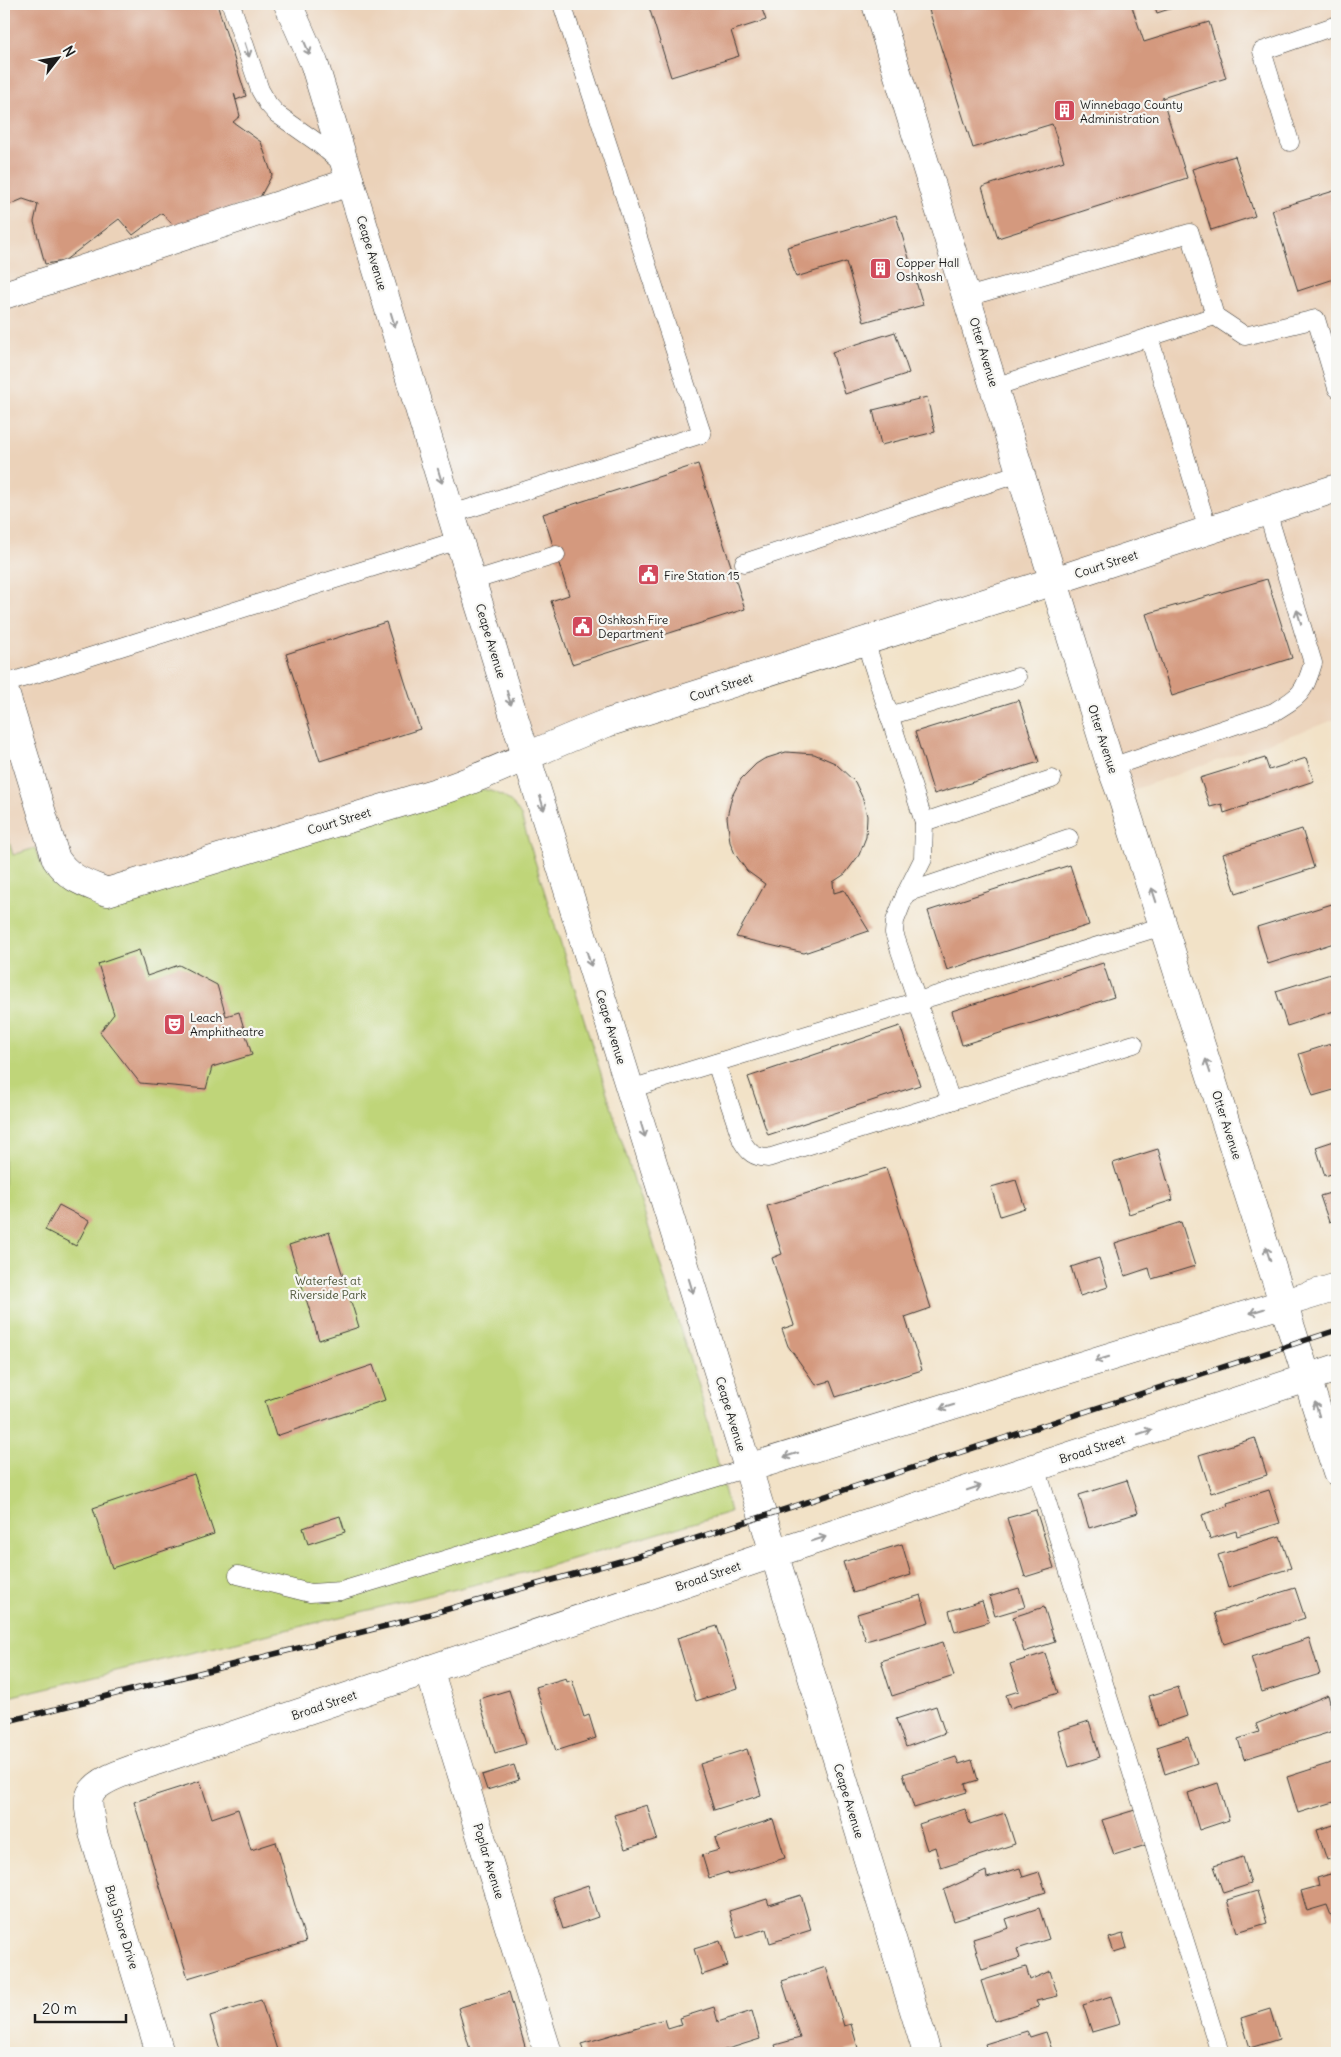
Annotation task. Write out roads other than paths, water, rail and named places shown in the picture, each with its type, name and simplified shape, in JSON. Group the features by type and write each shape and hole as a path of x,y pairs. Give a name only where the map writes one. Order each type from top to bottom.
{"street":[{"name":"Ceape Avenue","path":"288,4 314,63 455,527 748,1468 927,2053"},
{"name":"Otter Avenue","path":"876,4 1111,767 1164,926 1337,1472"},
{"path":"4,295 347,174"},
{"name":"Court Street","path":"4,689 56,859 64,871 82,882 106,892 450,788 488,774 570,737 607,723 1054,581 1337,488"},
{"path":"748,1468 1337,1286"},
{"name":"Broad Street","path":"88,1799 94,1788 112,1778 156,1761 773,1554 1337,1368"},
{"name":"Poplar Avenue","path":"430,1669 548,2053"},
{"name":"Bay Shore Drive","path":"88,1799 93,1833 160,2053"}],"lane":[{"path":"232,4 260,90 268,104 277,114 318,143 347,174"},
{"path":"4,684 455,527 702,434 562,4"},
{"path":"1290,142 1262,51 1337,25"},
{"path":"966,297 1190,233 1215,316 1244,336 1316,319 1337,388"},
{"path":"994,387 1215,316"},
{"path":"1149,337 1208,530"},
{"path":"744,563 1020,473"},
{"path":"1111,767 1274,712 1298,698 1307,684 1313,663 1267,511"},
{"path":"472,581 556,554"},
{"path":"865,641 924,822 923,859 906,893 895,922 894,933 951,1101"},
{"path":"888,716 1017,678"},
{"path":"924,822 1052,778"},
{"path":"906,893 1069,838"},
{"path":"630,1089 1164,926"},
{"path":"716,1062 742,1141 748,1152 756,1157 768,1158 1134,1044"},
{"path":"1036,1467 1220,2053"},
{"path":"238,1575 310,1594 341,1591 748,1468"}],"railway":[{"path":"4,1722 394,1624 653,1552 1337,1330"}],"place":[{"name":"Winnebago County Administration","path":"1064,111"},
{"name":"Copper Hall Oshkosh","path":"880,269"},
{"name":"Fire Station 15","path":"648,575"},
{"name":"Oshkosh Fire Department","path":"582,626"},
{"name":"Leach Amphitheatre","path":"174,1024"}],"park label":[{"name":"Waterfest at Riverside Park","path":"328,1287"}]}
